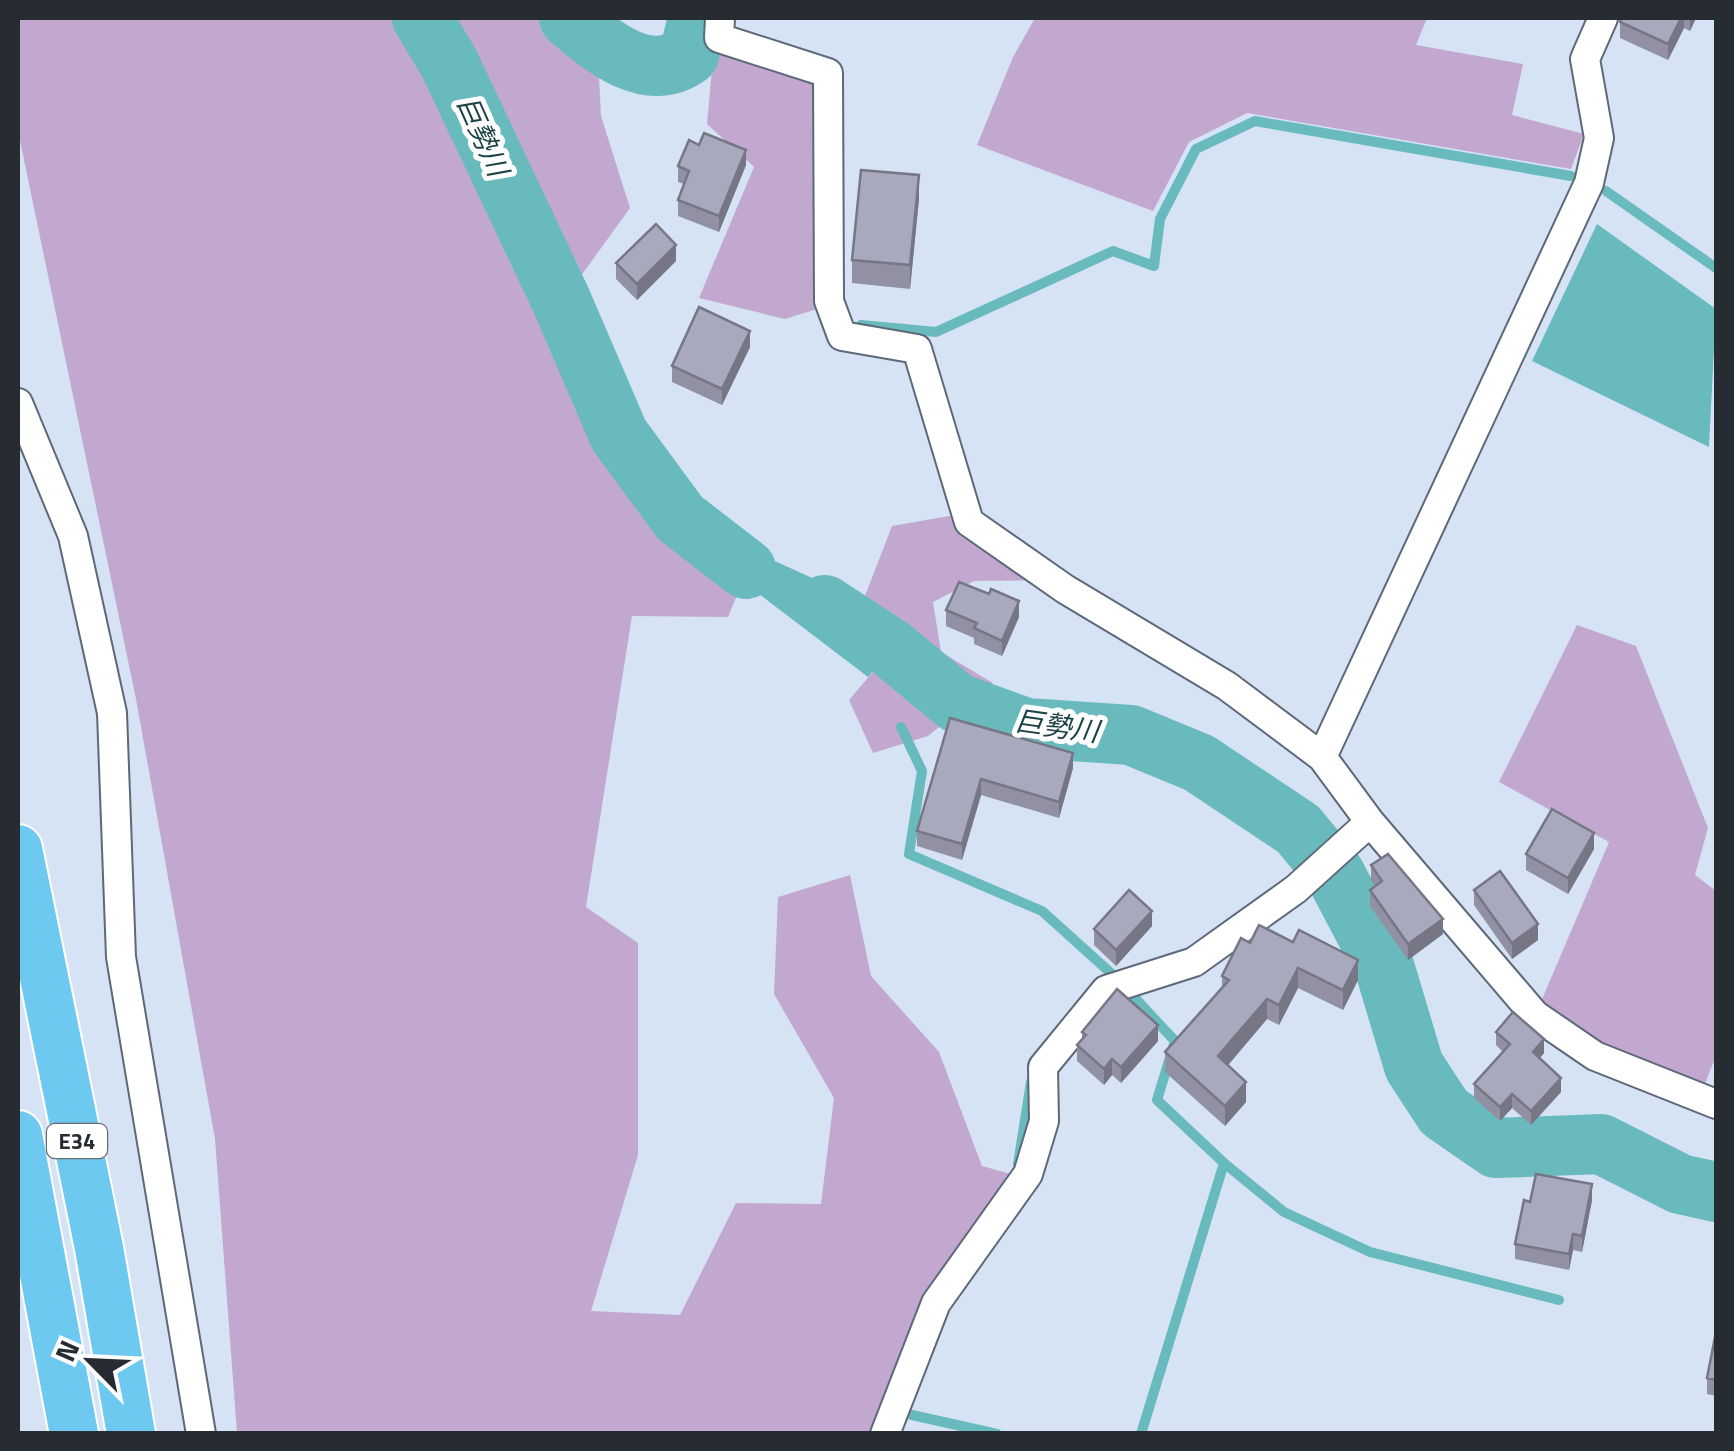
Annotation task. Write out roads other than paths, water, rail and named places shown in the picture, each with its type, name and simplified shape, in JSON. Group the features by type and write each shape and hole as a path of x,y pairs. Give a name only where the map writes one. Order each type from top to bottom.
{"highway":[{"name":"E34","path":"18,849 99,1248 130,1434"},
{"name":"E34","path":"18,1135 74,1434"}],"street":[{"path":"720,18 718,38 828,74 829,301 842,336 917,350 969,522 1065,589 1226,686 1322,757 1362,830 1535,1016 1594,1056 1716,1104"},
{"path":"1322,757 1589,184 1599,138 1585,60 1603,18"},
{"path":"18,403 73,536 112,713 122,957 201,1434"},
{"path":"885,1434 936,1303 1028,1174 1044,1122 1043,1067 1106,990 1194,962 1296,889 1362,830"}],"waterway":[{"name":"巨勢川","path":"422,18 449,63 561,300 619,435 680,518 746,569"},
{"name":"巨勢川","path":"569,18 610,50 641,64 657,66 689,55 698,18"},
{"path":"861,325 936,332 1113,251 1154,266 1160,219 1196,149 1255,121 1571,176"},
{"path":"1606,191 1716,268"},
{"name":"巨勢川","path":"825,605 892,649 957,703 1026,728 1131,735 1199,763 1298,829 1335,874 1385,969 1414,1066 1444,1112 1496,1148 1601,1144 1680,1184 1716,1192"},
{"path":"901,727 922,771 909,854 1042,911 1113,975"},
{"path":"1134,997 1175,1041 1157,1100 1224,1163 1141,1434"},
{"path":"1018,1164 1031,1082"},
{"path":"1224,1163 1284,1212 1370,1252 1559,1300"},
{"path":"912,1415 997,1434"}]}
